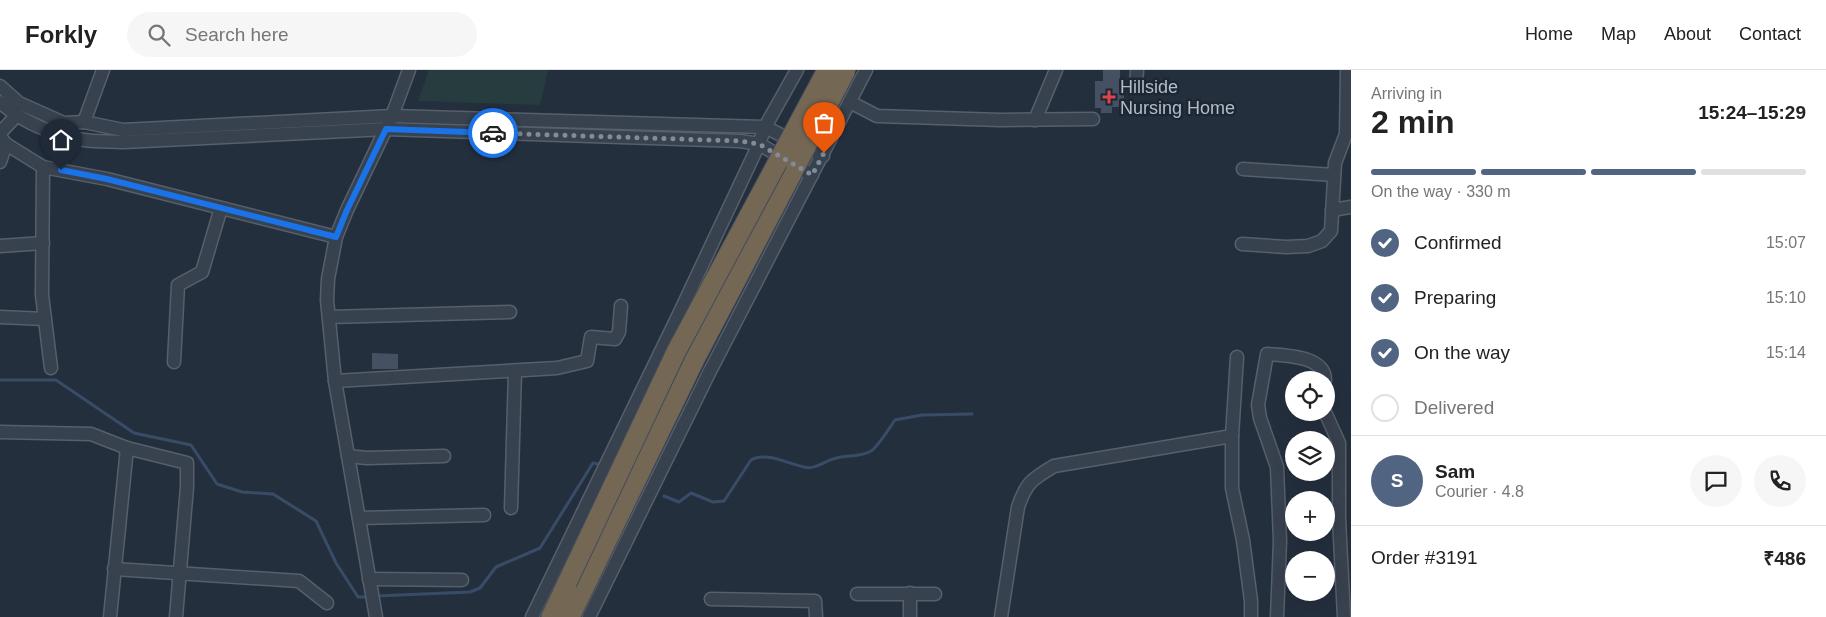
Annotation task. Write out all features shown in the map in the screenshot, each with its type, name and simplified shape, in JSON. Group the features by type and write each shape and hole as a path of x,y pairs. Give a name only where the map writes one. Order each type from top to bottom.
{"highway":[{"path":"570,617 574,587 676,352 827,70"},
{"path":"542,615 574,587 846,70"}],"street":[{"path":"84,122 103,70"},
{"path":"375,611 335,381 327,300 328,279 336,237 392,116 409,70"},
{"path":"542,615 602,472 679,314 759,144 765,127 796,70"},
{"path":"590,617 705,382 866,70"},
{"path":"1035,120 1056,70"},
{"path":"1136,86 1137,70"},
{"path":"1242,244 1286,247 1308,246 1322,241 1331,231 1334,175 1346,134 1347,70"},
{"path":"0,86 19,103 64,123 84,122 123,130 392,116 765,127 823,156"},
{"path":"0,102 17,115 60,135 85,140 123,142 386,129 740,141 759,144 812,175"},
{"path":"850,102 877,116 1035,120 1093,119"},
{"path":"0,162 2,138 17,115"},
{"path":"2,138 43,167 107,179 336,237"},
{"path":"43,167 42,295 50,368"},
{"path":"1243,169 1334,175"},
{"path":"174,362 178,285 202,272 221,208"},
{"path":"1332,210 1351,208"},
{"path":"0,246 43,243"},
{"path":"335,381 558,368 587,361 591,337 615,339 619,332 621,306"},
{"path":"329,317 510,312"},
{"path":"0,317 45,319"},
{"path":"1277,617 1280,541 1277,467 1260,418 1258,405 1267,354 1297,356 1320,367 1322,371"},
{"path":"1237,358 1232,436 1232,488 1243,540 1251,601 1251,617"},
{"path":"511,508 514,371"},
{"path":"1329,421 1340,443 1340,519 1344,617"},
{"path":"0,432 91,434 127,448 187,463 187,487 176,617"},
{"path":"1001,617 1018,507 1024,489 1035,477 1054,466 1232,436"},
{"path":"110,617 127,448"},
{"path":"348,456 367,458 444,456"},
{"path":"359,518 484,515"},
{"path":"114,569 300,580 314,586 323,587"},
{"path":"300,580 327,603"},
{"path":"369,582 462,580"},
{"path":"910,593 910,617"},
{"path":"857,594 935,594"},
{"path":"711,599 816,601 816,617"}],"green space":[{"path":"429,70 548,70 540,105 418,101"}],"building":[{"name":"Hillside Nursing Home","path":"1103,70 1120,70 1120,87 1124,87 1124,107 1112,107 1112,113 1101,113 1101,108 1095,108 1095,81 1103,81"},
{"path":"372,353 398,354 398,369 372,369"}],"waterway":[{"path":"0,380 56,380 134,433 191,445 217,484 242,492 273,494 316,521 336,563 358,597 370,597"},
{"path":"664,496 679,502 691,493 713,502 724,501 751,460 770,457 808,468 829,460 871,451 880,442 895,420 922,415 972,414"},
{"path":"376,596 470,592 480,588 496,567 540,548 593,463 602,465"}],"way so far":[{"path":"493,133 740,141 759,144 812,175 824,153"}],"place":[{"name":"Hillside Nursing Home","path":"1109,97"}],"route":[{"path":"61,170 107,179 336,237 386,129 493,133"}]}
